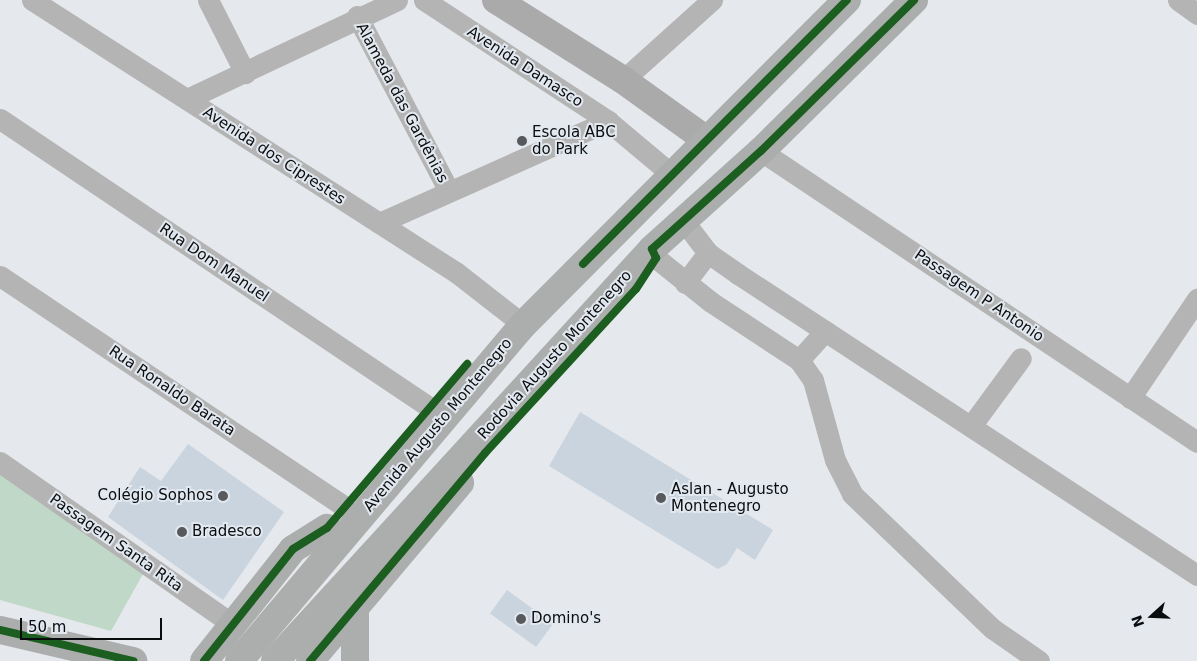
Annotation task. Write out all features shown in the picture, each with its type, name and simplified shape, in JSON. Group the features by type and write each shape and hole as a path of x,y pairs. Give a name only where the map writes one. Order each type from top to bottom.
{"main road":[{"path":"239,661 236,635 242,627 429,407 512,316 613,212 648,198 705,139 847,0"},
{"name":"Rodovia Augusto Montenegro","path":"310,661 486,453 636,289 654,253 683,220 760,151 914,0"},
{"name":"Avenida Augusto Montenegro","path":"239,661 516,333 648,198"},
{"path":"275,661 604,299 654,253"},
{"path":"204,661 231,623 293,549 327,528"},
{"path":"297,661 348,615"},
{"path":"348,615 355,661"},
{"path":"0,630 133,661"}],"street":[{"name":"Avenida dos Ciprestes","path":"32,0 457,273 512,316"},
{"path":"208,0 244,73"},
{"path":"187,100 357,16 396,0"},
{"name":"Avenida Damasco","path":"424,0 608,121 670,174"},
{"path":"496,0 623,80 705,139"},
{"path":"623,80 712,0"},
{"path":"1178,0 1197,14"},
{"name":"Alameda das Gardênias","path":"357,16 448,189"},
{"name":"Rua Dom Manuel","path":"0,119 429,407"},
{"path":"380,223 448,189 608,121"},
{"name":"Passagem P Antonio","path":"760,151 1197,442"},
{"path":"683,220 708,253 1197,575"},
{"path":"654,253 685,283 800,360 813,380 835,460 852,494 993,629 1039,661"},
{"path":"685,283 708,253"},
{"name":"Rua Ronaldo Barata","path":"0,276 344,506"},
{"path":"1130,398 1197,299"},
{"path":"800,360 825,330"},
{"path":"970,426 1021,358"},
{"name":"Passagem Santa Rita","path":"0,462 231,623"}],"green space":[{"path":"0,463 148,565 111,631 0,600"}],"building":[{"name":"Aslan - Augusto Montenegro","path":"580,412 773,530 755,560 737,548 727,564 718,569 549,466"},
{"name":"Bradesco","path":"188,444 284,512 223,600 108,517 140,467 161,481"},
{"name":"Domino's","path":"507,590 553,624 536,647 490,613"}],"cycle path":[{"path":"583,264 847,0"},
{"path":"310,661 485,453 636,289 656,258 652,249 761,151 914,0"},
{"path":"204,661 293,549 327,528 467,364"},
{"path":"0,630 133,661"}],"place":[{"name":"Escola ABC do Park","path":"522,141"},
{"name":"Colégio Sophos","path":"223,496"},
{"name":"Aslan - Augusto Montenegro","path":"661,498"},
{"name":"Bradesco","path":"182,532"},
{"name":"Domino's","path":"521,619"}]}
